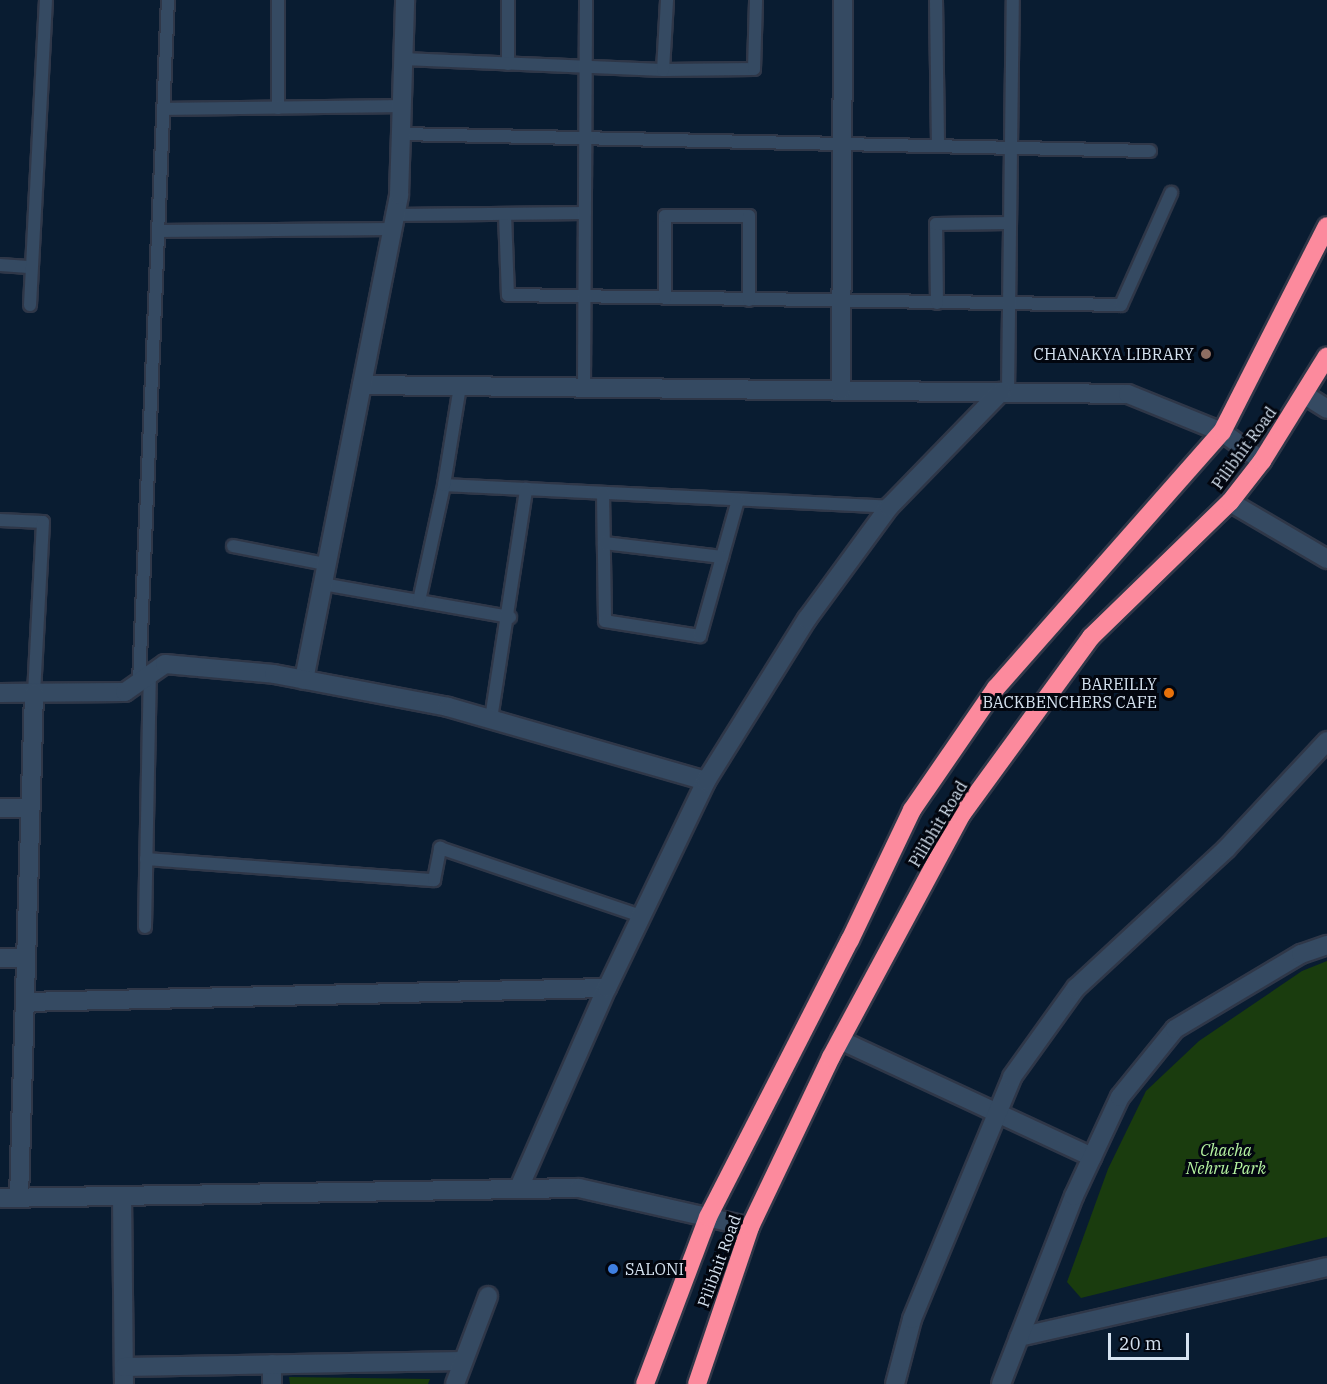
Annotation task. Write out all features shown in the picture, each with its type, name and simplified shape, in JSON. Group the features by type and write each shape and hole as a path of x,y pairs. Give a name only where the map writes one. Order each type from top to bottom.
{"highway":[{"path":"645,1384 708,1217 845,951 912,810 996,688 1222,432 1327,226"},
{"name":"Pilibhit Road","path":"697,1384 750,1227 840,1040 963,814 1091,637 1230,501 1262,461 1327,356"}],"street":[{"path":"304,680 394,222 401,134 405,0"},
{"path":"841,390 843,0"},
{"path":"362,385 1128,394 1222,432 1262,461"},
{"path":"1305,394 1327,389"},
{"path":"519,1188 607,988 706,781 807,619 889,507 1004,392"},
{"path":"1305,394 1327,408"},
{"path":"1230,501 1327,559"},
{"path":"0,693 125,692 165,664 304,680 448,707 706,781"},
{"path":"19,1198 34,693"},
{"path":"895,1384 912,1319 1012,1077 1076,988 1226,849 1327,741"},
{"path":"0,808 30,808"},
{"path":"1001,1384 1092,1157 1120,1097 1175,1029 1300,954 1327,945"},
{"path":"0,958 26,958"},
{"path":"24,1002 607,988"},
{"path":"840,1040 1092,1157"},
{"path":"0,1198 579,1188 750,1227"},
{"path":"122,1196 124,1375 272,1364 463,1361"},
{"path":"1019,1337 1327,1267"},
{"path":"455,1384 488,1296"},
{"path":"272,1364 272,1384"}],"lane":[{"path":"30,304 46,0"},
{"path":"145,927 144,679 158,231 168,0"},
{"path":"278,0 278,108"},
{"path":"508,0 508,64"},
{"path":"584,387 586,0"},
{"path":"663,70 667,0"},
{"path":"404,59 663,70 753,69 756,0"},
{"path":"936,0 938,146"},
{"path":"1004,392 1008,304 1008,148 1013,0"},
{"path":"163,109 402,106"},
{"path":"401,134 1150,151"},
{"path":"505,214 508,295 1121,305 1171,193"},
{"path":"158,231 394,222 505,214 585,213"},
{"path":"665,298 665,216 749,216 749,300"},
{"path":"937,303 936,224 1008,223"},
{"path":"0,265 32,267"},
{"path":"419,601 444,485 460,386"},
{"path":"444,485 889,507"},
{"path":"491,719 510,617 526,489"},
{"path":"603,493 605,621 700,636 738,500"},
{"path":"0,520 43,522 34,693"},
{"path":"604,543 722,557"},
{"path":"233,546 326,564"},
{"path":"322,584 510,617"},
{"path":"146,859 434,880 440,848 641,916"}],"green space":[{"name":"Chacha Nehru Park","path":"1327,961 1327,1237 1081,1298 1067,1282 1108,1169 1146,1091 1199,1041 1302,971"},
{"path":"289,1377 430,1379 428,1384 290,1384"}],"place":[{"name":"CHANAKYA LIBRARY","path":"1206,354"},
{"name":"BAREILLY BACKBENCHERS CAFE","path":"1169,693"},
{"name":"SALONI","path":"613,1269"}]}
